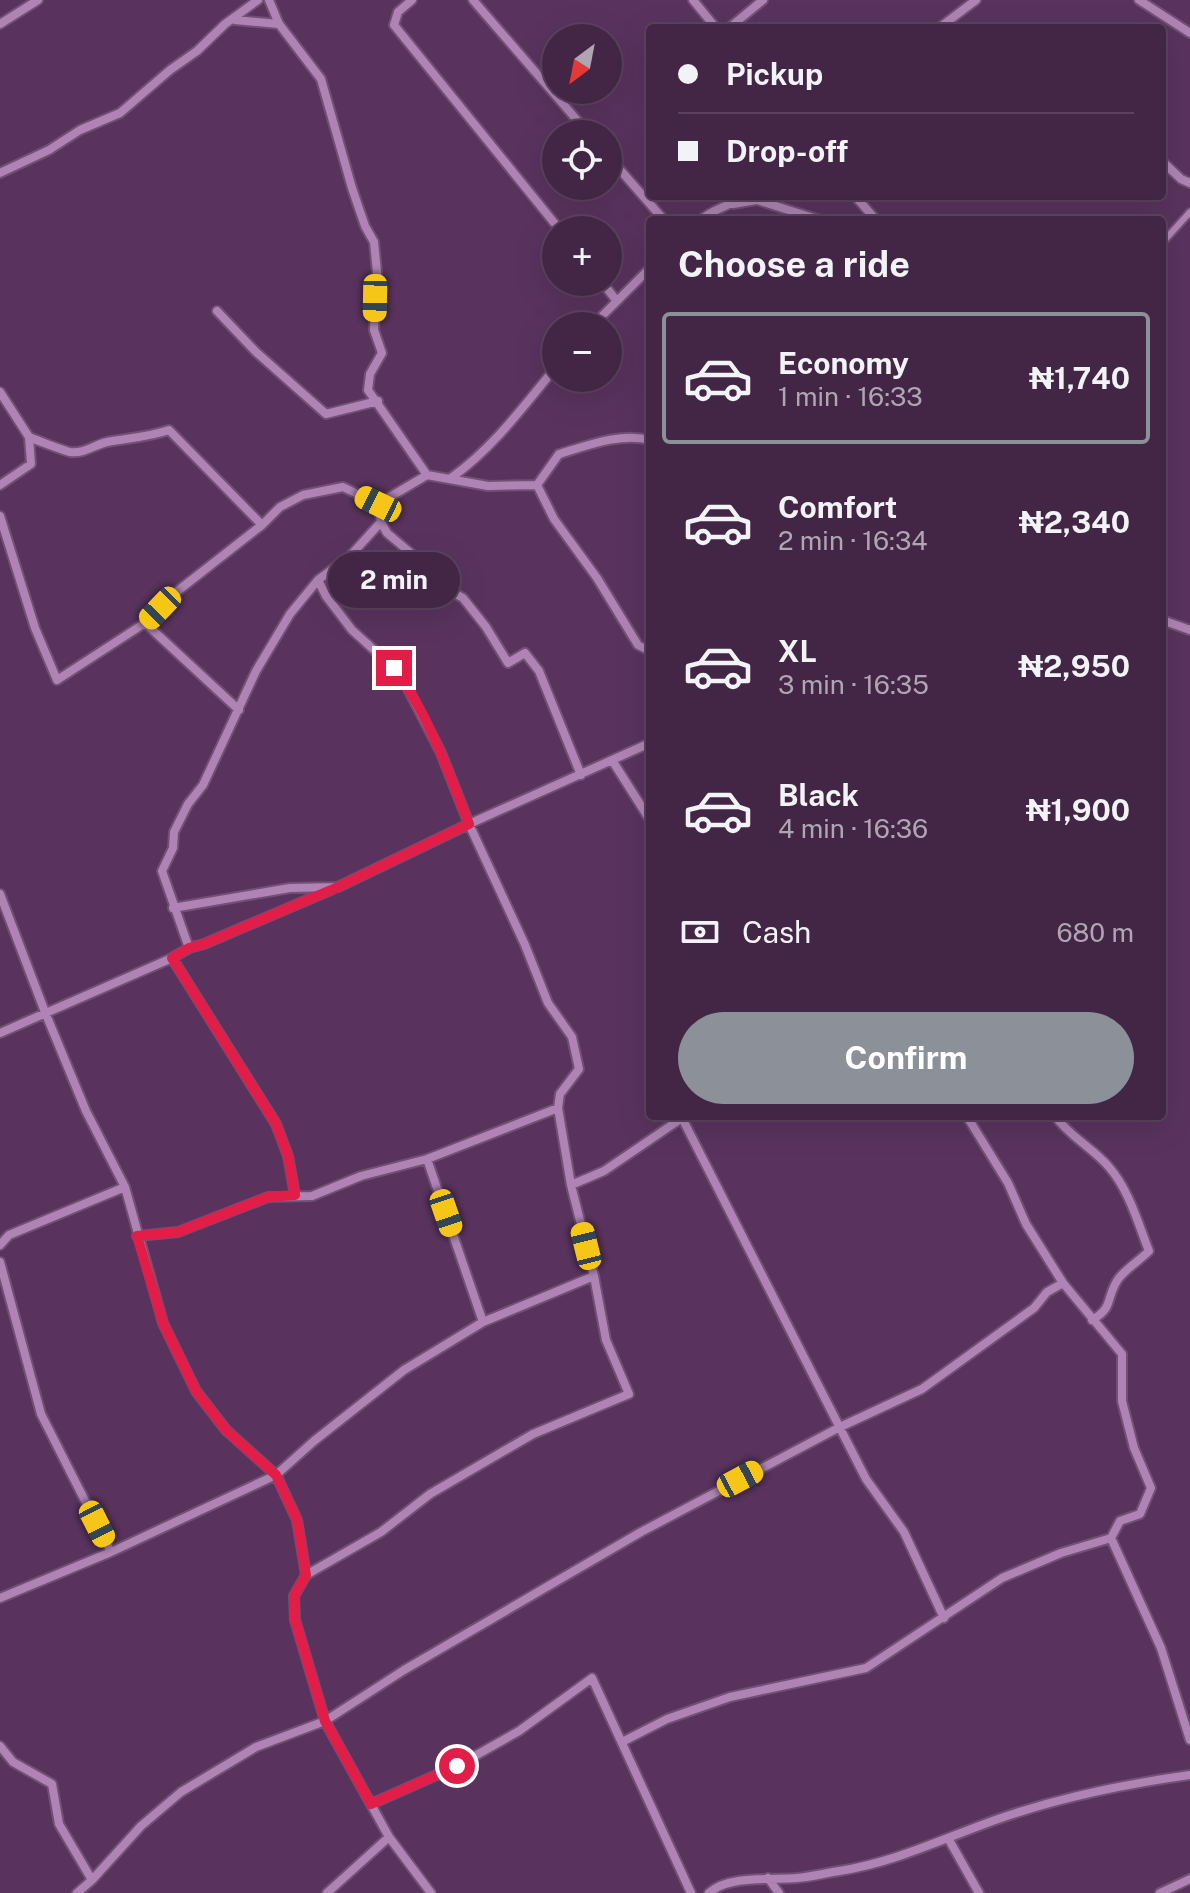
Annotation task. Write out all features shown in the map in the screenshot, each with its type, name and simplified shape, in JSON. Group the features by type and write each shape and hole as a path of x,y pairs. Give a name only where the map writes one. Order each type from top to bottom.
{"street":[{"path":"0,24 38,0"},
{"path":"0,173 49,150 80,130 120,113 258,0"},
{"path":"269,0 279,24 321,79 352,188 374,242 377,272 374,330 382,353 370,374 368,390 427,475"},
{"path":"412,0 398,12 394,25 549,216"},
{"path":"473,0 577,120"},
{"path":"693,0 713,24"},
{"path":"734,24 763,0"},
{"path":"944,24 976,0"},
{"path":"1139,0 1190,33"},
{"path":"234,20 279,24"},
{"path":"1166,165 1190,183"},
{"path":"622,172 646,199"},
{"path":"646,200 660,216"},
{"path":"733,204 736,200"},
{"path":"705,216 709,211 757,200 807,216"},
{"path":"858,200 872,216"},
{"path":"605,312 646,272"},
{"path":"613,296 616,300"},
{"path":"217,311 256,352 326,414 378,401"},
{"path":"451,478 475,461 497,439 542,384"},
{"path":"0,392 29,437 31,464 0,485"},
{"path":"29,437 58,446 66,452 81,452 107,442 153,436 169,430 262,525"},
{"path":"537,485 559,454 619,439 646,439"},
{"path":"378,504 427,475 488,486 537,485"},
{"path":"537,485 554,519 619,611 638,645 646,649"},
{"path":"0,516 35,628 57,680 145,623 175,593 262,525 280,507 303,495 343,487 378,504"},
{"path":"378,504 381,522 387,533 419,560 434,582 463,598 486,627 508,663 525,653 539,671 581,775"},
{"path":"189,948 162,871 173,848 174,832 188,804 203,785 270,646 290,614 318,580 350,556 381,522"},
{"path":"318,580 352,630 394,668 405,683 441,753 548,1003 572,1037 579,1069 560,1094 558,1108 571,1185 606,1340 629,1394 533,1434 430,1494 381,1532 306,1575 294,1596 295,1620 325,1721 389,1837 431,1893"},
{"path":"1166,621 1190,630"},
{"path":"145,623 239,710"},
{"path":"0,1033 189,948 338,887 646,745"},
{"path":"612,760 646,814"},
{"path":"173,908 290,888 338,887"},
{"path":"0,894 86,1111 125,1187 163,1323 196,1391 226,1430 276,1475 297,1520 306,1575"},
{"path":"172,958 276,1124 288,1156 295,1195"},
{"path":"137,1236 178,1232 268,1197 312,1196 374,1172 427,1159 558,1108"},
{"path":"571,1185 604,1171 677,1120"},
{"path":"683,1120 866,1479 904,1532 944,1618"},
{"path":"622,1742 667,1719 730,1697 866,1668 1002,1578 1061,1553 1111,1538 1120,1521 1140,1514 1151,1488 1134,1448 1122,1401 1122,1354 1063,1283 1026,1224 1008,1183 969,1120"},
{"path":"1058,1120 1108,1166 1122,1185 1149,1251 1120,1277 1109,1297 1106,1312 1092,1320"},
{"path":"427,1159 483,1322"},
{"path":"0,1245 9,1235 125,1187"},
{"path":"0,1262 41,1414 111,1552"},
{"path":"0,1598 111,1552 276,1475 404,1370 483,1322 594,1276"},
{"path":"77,1893 141,1826 181,1792 256,1747 325,1721 404,1670 641,1532 840,1427 922,1389 1034,1308 1047,1292 1063,1283"},
{"path":"1111,1538 1161,1648 1190,1740"},
{"path":"371,1804 457,1766 519,1731 592,1678 691,1893"},
{"path":"0,1746 13,1762 52,1784 59,1824 92,1880"},
{"path":"709,1893 742,1880 798,1878 876,1865 1063,1798 1190,1775"},
{"path":"327,1893 389,1837"},
{"path":"948,1838 979,1893"},
{"path":"768,1878 779,1893"},
{"path":"1160,1893 1190,1879"}],"lane":[{"path":"1166,239 1190,212"}],"route":[{"path":"394,668 441,753 469,824 338,887 189,948 172,958 276,1124 288,1156 295,1195 268,1197 178,1232 137,1236 163,1323 196,1391 226,1430 276,1475 297,1520 306,1575 294,1596 295,1620 325,1721 371,1804 457,1766"}]}
